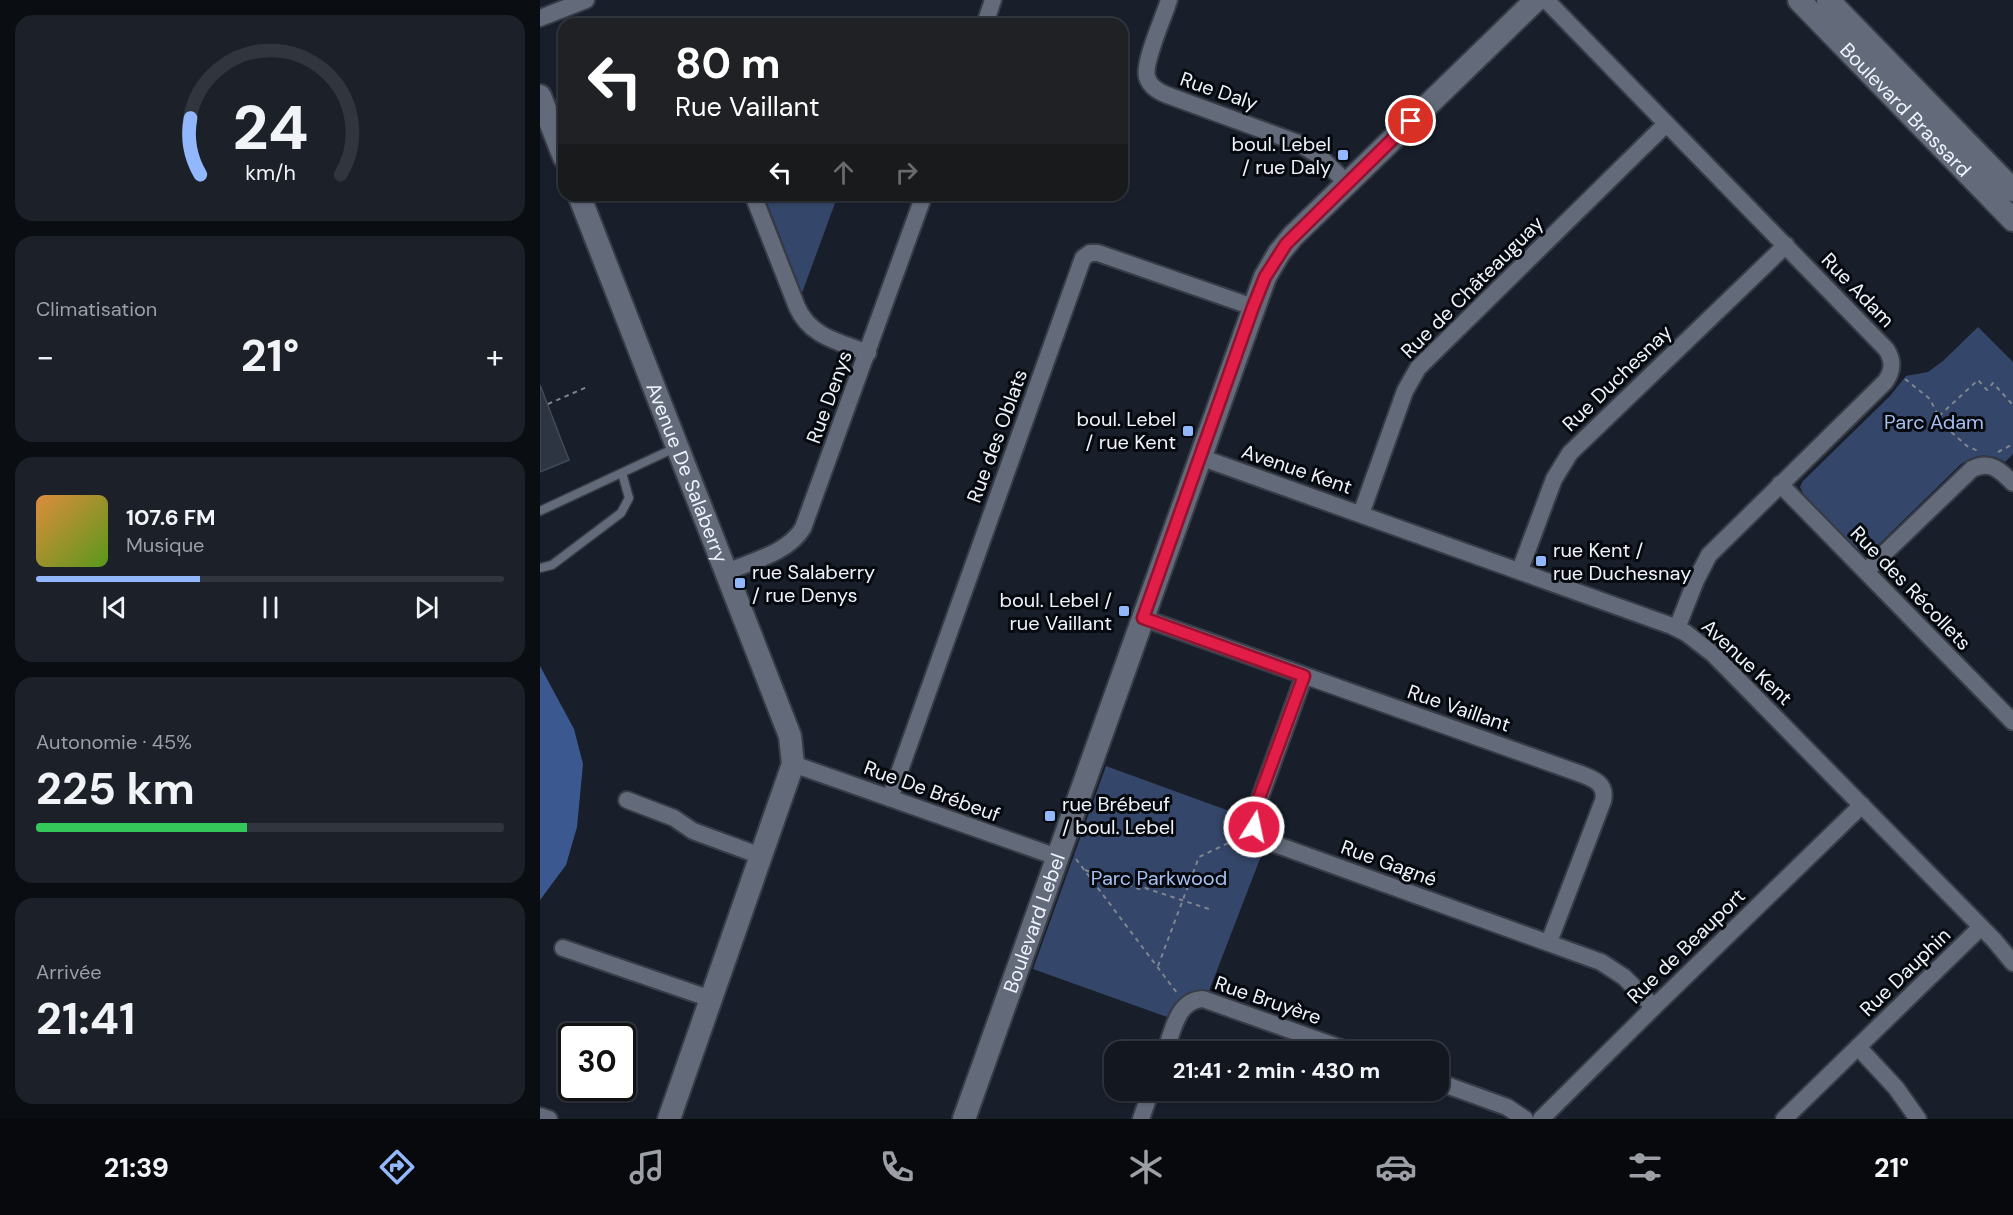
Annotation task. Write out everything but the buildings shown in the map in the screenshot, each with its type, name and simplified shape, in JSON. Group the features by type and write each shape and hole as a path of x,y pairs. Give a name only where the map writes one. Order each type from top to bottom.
{"street":[{"path":"540,18 586,0"},
{"path":"987,18 993,0"},
{"name":"Rue Daly","path":"1169,0 1147,64 1147,76 1152,85 1167,95 1261,128 1304,146 1322,159 1347,183"},
{"name":"Boulevard Lebel","path":"964,1119 1064,857 1143,618 1265,277 1279,253 1293,236 1536,0"},
{"name":"Rue Adam","path":"1546,0 1887,349 1892,361 1885,382 1709,555 1696,580 1677,628"},
{"name":"Boulevard Brassard","path":"1799,0 2013,220"},
{"name":"Boulevard Brassard","path":"1828,0 2013,190"},
{"path":"543,111 558,144"},
{"name":"Rue de Châteauguay","path":"1361,514 1405,391 1418,368 1666,124"},
{"name":"Avenue De Salaberry","path":"581,201 790,736 793,764 669,1119"},
{"path":"755,201 797,307 806,323 821,335 868,353"},
{"name":"Rue Denys","path":"727,572 782,548 799,535 809,514 922,201"},
{"name":"Rue Duchesnay","path":"1520,570 1551,486 1570,453 1786,245"},
{"name":"Rue des Oblats","path":"890,798 1083,258 1090,253 1098,253 1253,307"},
{"name":"Avenue Kent","path":"1200,457 1677,628 1713,654 1982,927 2013,963"},
{"path":"1866,571 1972,469 1981,465 1990,465 2001,471 2013,483"},
{"name":"Rue des Récollets","path":"1780,484 2013,722"},
{"name":"Rue Vaillant","path":"1143,618 1581,774 1600,784 1604,791 1604,801 1549,942"},
{"name":"Rue Gagné","path":"1304,676 1254,814 1253,823 1260,837 1609,966 1624,976 1654,1006"},
{"name":"Rue De Brébeuf","path":"793,764 1064,857"},
{"path":"627,800 674,818 693,831 761,856"},
{"name":"Rue de Beauport","path":"1541,1119 1862,805"},
{"name":"Rue Dauphin","path":"1784,1119 1982,927"},
{"path":"563,948 711,999"},
{"name":"Rue Bruyère","path":"1170,1041 1184,1006 1190,1001 1203,999 1321,1041"},
{"name":"Rue Dauphin","path":"1858,1047 1896,1088 1918,1119"},
{"path":"1449,1087 1508,1108 1525,1119"},
{"path":"1141,1119 1147,1101"},
{"path":"540,1116 549,1119"}],"lane":[{"path":"540,511 678,447"},
{"path":"540,568 552,565 621,513 629,498 622,473"}],"path":[{"path":"1903,377 1930,399 1942,424 1966,446 1980,452"},
{"path":"1938,416 1978,380 1987,390 1993,383 2013,405"},
{"path":"548,404 587,387"},
{"path":"1991,454 2000,452 2013,444"},
{"path":"1158,967 1199,857 1246,835"},
{"path":"1064,857 1077,859 1174,989"},
{"path":"1085,870 1139,889 1145,888 1212,909"}],"green space":[{"path":"766,201 836,201 802,293"},
{"name":"Parc Adam","path":"1978,327 2013,362 2013,454 2005,462 1988,456 1966,461 1873,550 1867,552 1856,549 1804,495 1800,487 1803,481 1890,396 1906,376 1928,372 1943,361"},
{"name":"Parc Parkwood","path":"1106,766 1243,816 1248,836 1263,851 1209,991 1184,996 1174,1005 1167,1017 1033,969"}],"shaded area":[{"path":"540,666 574,729 583,764 577,827 566,865 540,900"}],"place":[{"name":"boul. Lebel / rue Daly","path":"1343,155"},
{"name":"boul. Lebel / rue Kent","path":"1188,431"},
{"name":"rue Kent / rue Duchesnay","path":"1541,561"},
{"name":"rue Salaberry / rue Denys","path":"740,583"},
{"name":"boul. Lebel / rue Vaillant","path":"1124,611"},
{"name":"rue Brébeuf / boul. Lebel","path":"1050,816"}],"route":[{"path":"1254,827 1255,809 1304,676 1143,618 1253,307 1273,262 1293,236 1411,121"}]}
